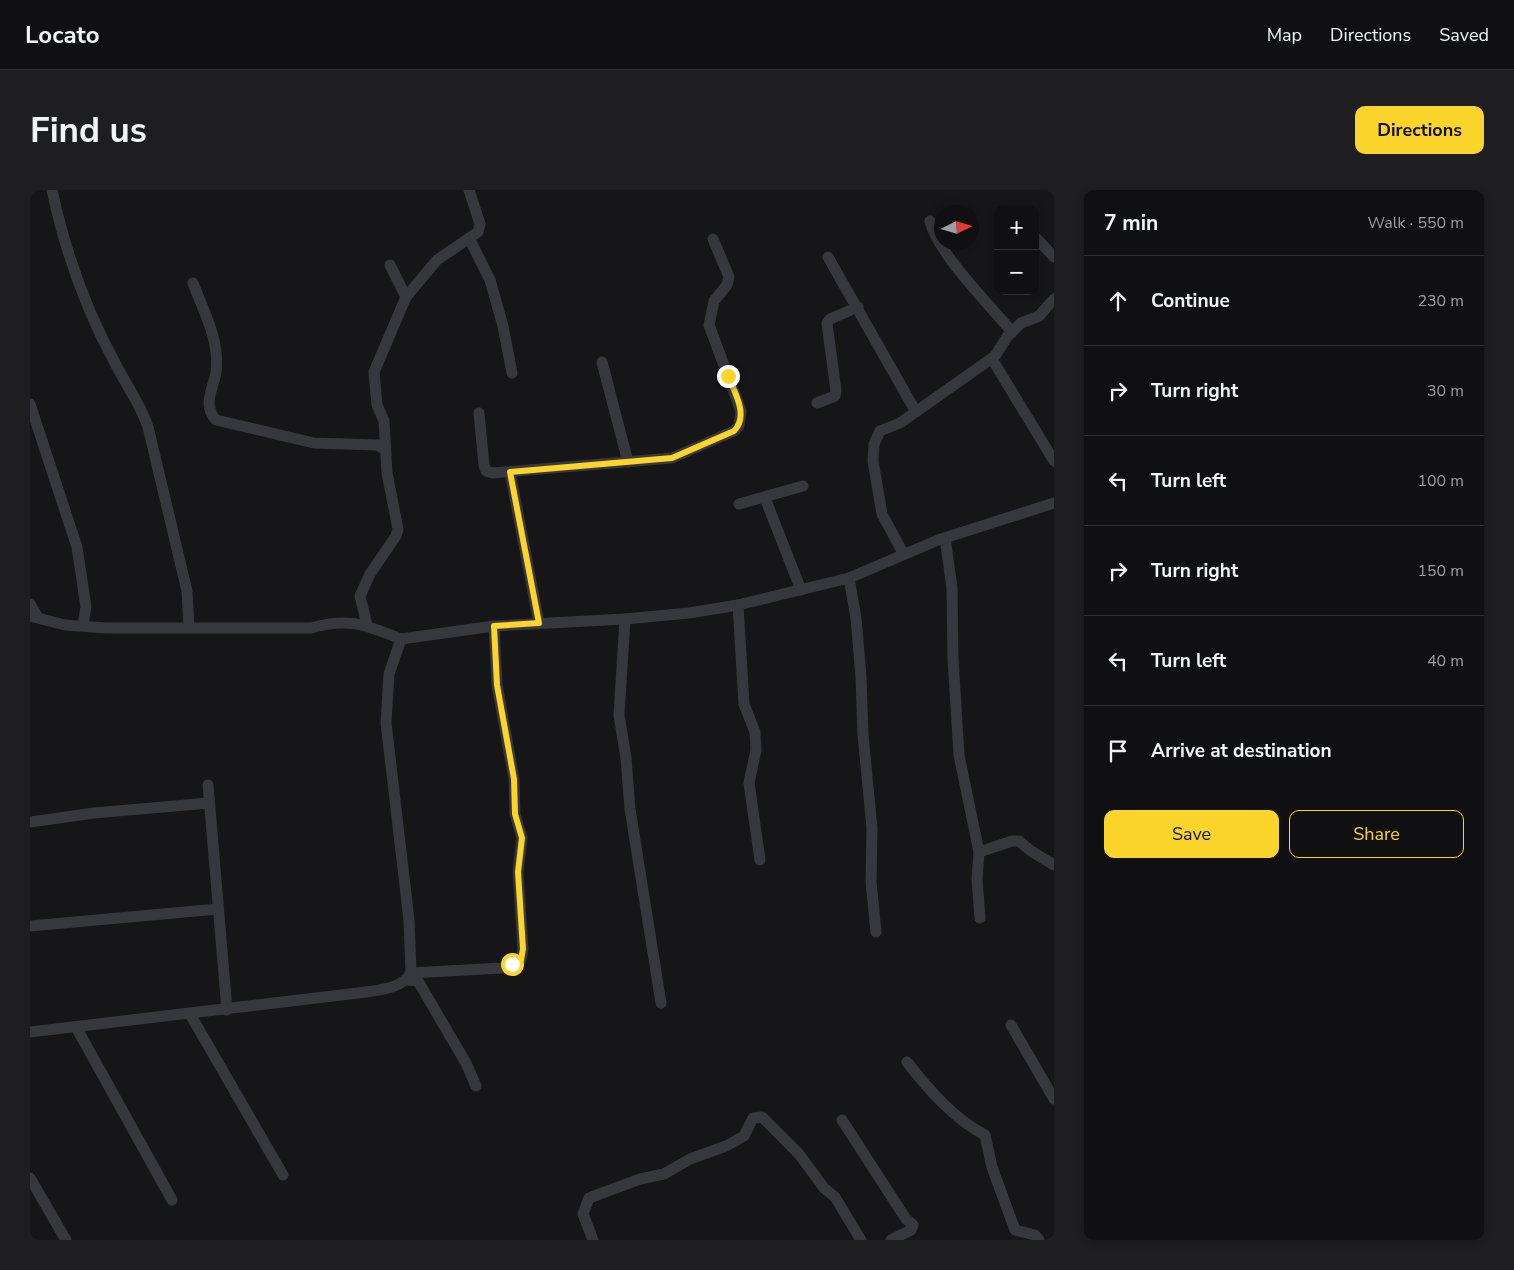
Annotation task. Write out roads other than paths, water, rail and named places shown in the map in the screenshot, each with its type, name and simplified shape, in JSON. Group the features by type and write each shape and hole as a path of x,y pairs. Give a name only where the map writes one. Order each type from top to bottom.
{"street":[{"path":"52,190 71,263 82,295 115,363 141,407 148,427 187,592 189,627"},
{"path":"367,626 360,596 370,574 396,536 398,529 385,450 384,421 376,405 374,372 406,297 437,260 480,228 469,190"},
{"path":"930,221 942,250 1012,332"},
{"path":"469,238 490,280 504,326 512,373"},
{"path":"480,413 486,471 510,472 672,458 734,431 739,426 741,411 709,325 714,301 727,285 729,277 713,240"},
{"path":"1039,241 1054,258"},
{"path":"828,257 916,412"},
{"path":"390,265 406,297"},
{"path":"193,283 213,334 216,372 208,402 212,415 216,420 314,443 378,445 385,450"},
{"path":"904,553 882,514 873,460 874,444 880,431 900,423 992,359 1021,323 1039,316 1054,299"},
{"path":"818,402 835,396 836,391 827,323 830,319 858,307"},
{"path":"992,359 1054,461"},
{"path":"602,362 628,462"},
{"path":"30,404 77,547 86,607 83,625"},
{"path":"510,472 539,623"},
{"path":"739,504 803,486"},
{"path":"765,498 801,590"},
{"path":"30,604 33,616 65,625 106,628 311,628 332,622 367,626 401,639 494,626 624,619 689,613 738,605 849,578 904,553 945,538 1054,503"},
{"path":"945,538 952,588 953,659 959,755 979,852 977,879 980,918"},
{"path":"849,578 856,618 861,677 863,735 872,828 871,882 876,932"},
{"path":"738,605 744,704 756,750 749,783 749,797 760,860"},
{"path":"624,619 619,715 626,758 630,809 661,1004"},
{"path":"30,1032 358,994 398,986 409,976 502,968 521,960 523,949 518,872 522,838 515,814 514,779 497,685 494,626"},
{"path":"401,639 389,674 386,723 409,920 409,976"},
{"path":"208,784 227,1010"},
{"path":"30,822 94,813 209,803"},
{"path":"979,852 1012,841 1019,841 1053,867"},
{"path":"30,926 218,909"},
{"path":"409,976 418,981 466,1064 476,1086"},
{"path":"190,1014 283,1175"},
{"path":"1012,1025 1054,1099"},
{"path":"76,1027 172,1200"},
{"path":"908,1062 919,1077 964,1122 985,1134 992,1167 1015,1230 1035,1235 1039,1240"},
{"path":"593,1240 583,1214 589,1198 640,1179 664,1174 690,1159 726,1146 744,1136 753,1118 762,1117 799,1154 824,1188 835,1197 860,1240"},
{"path":"842,1120 906,1219 913,1224 911,1230 891,1240"},
{"path":"30,1178 66,1240"}]}
